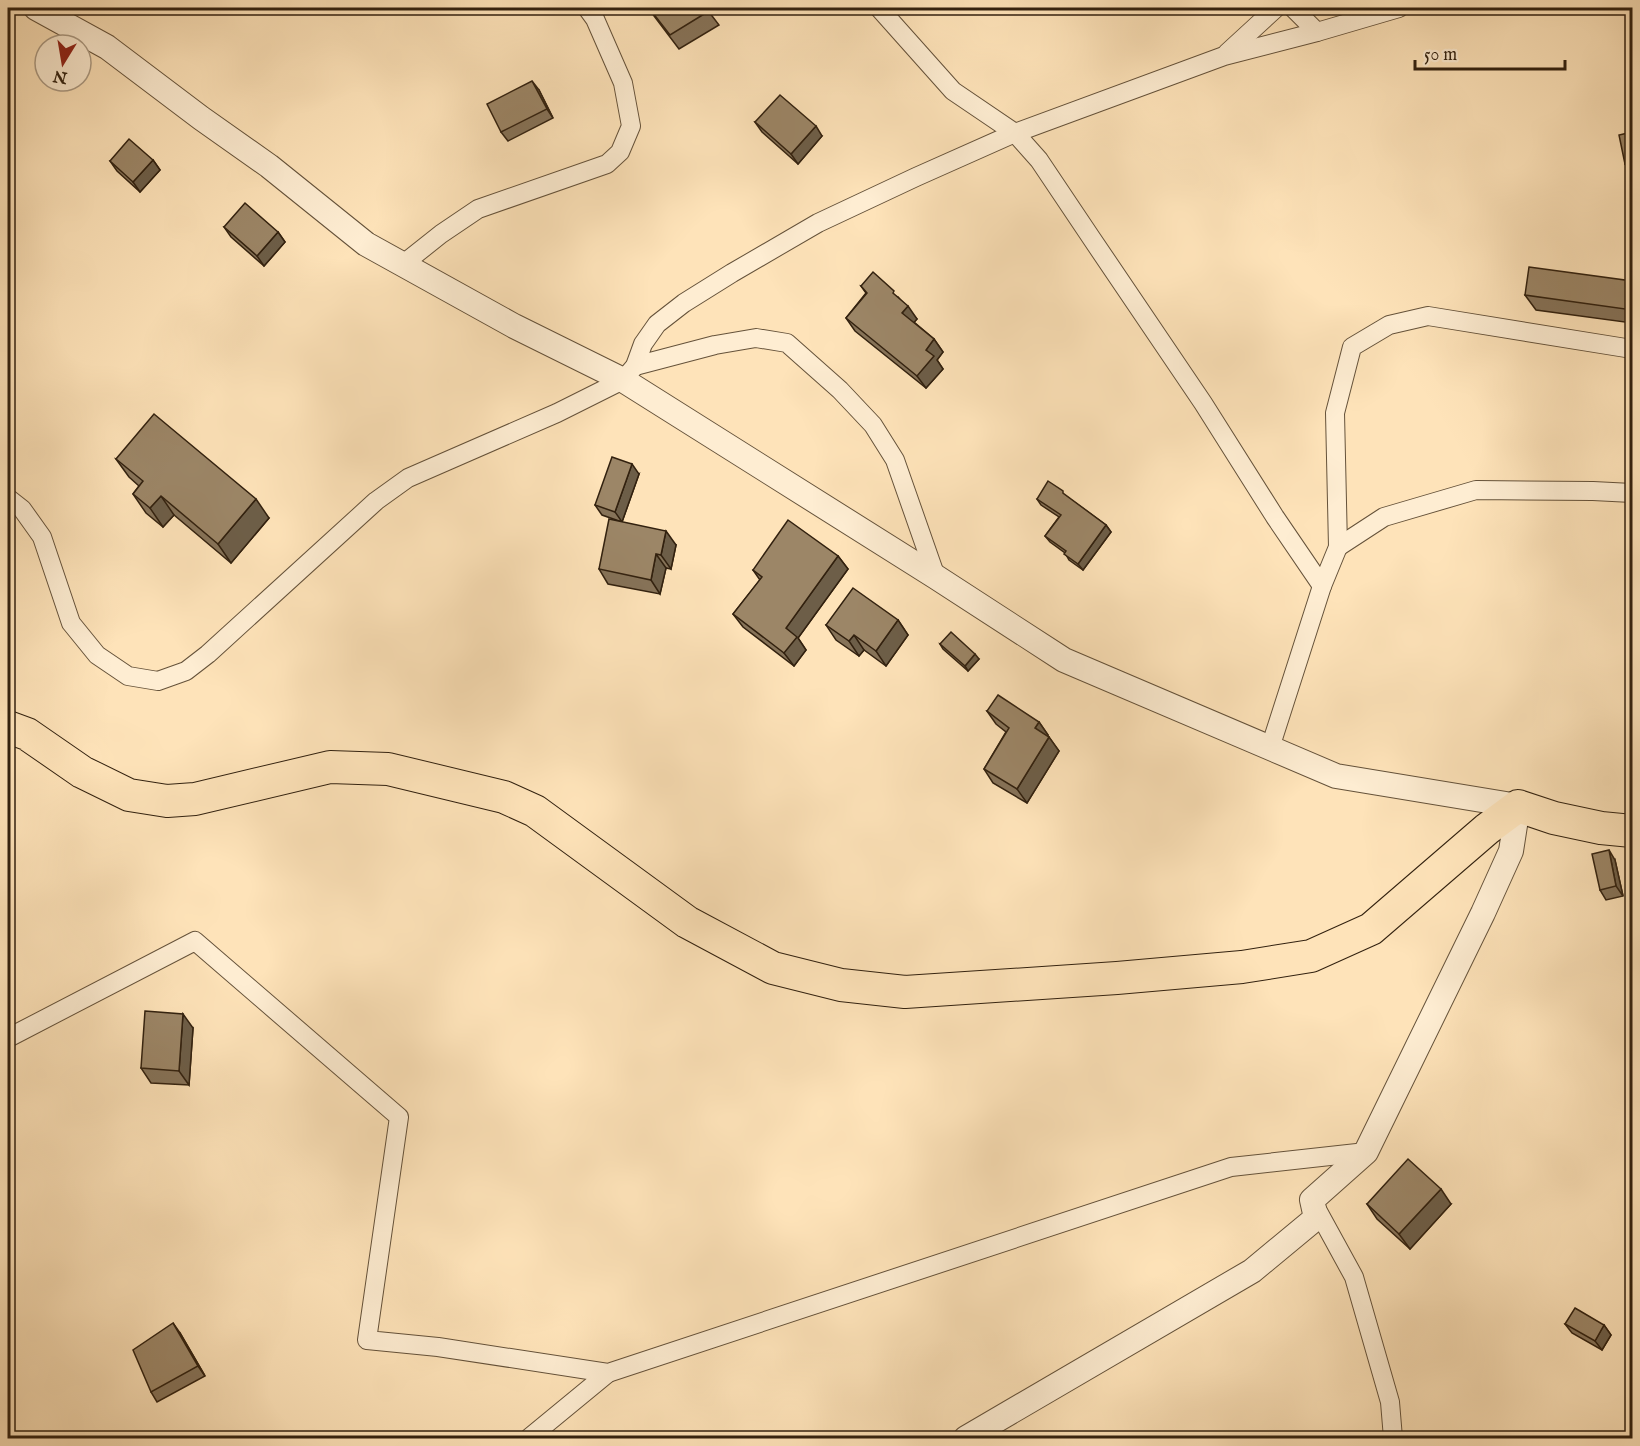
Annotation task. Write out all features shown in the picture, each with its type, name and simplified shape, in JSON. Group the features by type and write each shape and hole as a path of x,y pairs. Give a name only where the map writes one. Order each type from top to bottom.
{"highway":[{"path":"8,727 27,734 82,772 129,795 167,801 195,799 330,767 388,769 504,797 536,811 687,922 773,968 841,985 905,992 1242,967 1311,956 1371,929 1487,829 1518,806 1554,819 1632,831"}],"street":[{"path":"36,8 107,47 268,166 366,244 514,326 629,373 1064,660 1336,776 1518,806 1511,851 1366,1152 1312,1200"},
{"path":"402,265 441,234 478,209 608,164 620,152 631,126 623,82 595,19 587,8"},
{"path":"879,8 953,91 1015,133 1038,160 1203,403 1322,586"},
{"path":"1224,56 1276,8"},
{"path":"1293,8 1317,32"},
{"path":"629,373 643,344 657,324 684,303 818,223 906,181 1015,133 1224,56 1399,8"},
{"path":"1270,748 1322,586 1338,547 1335,413 1353,347 1389,325 1428,316 1632,349"},
{"path":"8,498 22,509 42,537 71,623 98,655 128,676 158,681 186,671 208,654 376,501 408,478 557,413 629,373 715,345 756,338 787,343 840,390 873,425 895,460 936,577"},
{"path":"1338,547 1384,517 1476,490 1593,490 1632,493"},
{"path":"8,1038 195,941 399,1117 367,1340 438,1347 608,1373"},
{"path":"529,1438 608,1373 1231,1167 1366,1152"},
{"path":"966,1438 1252,1271 1316,1218 1312,1200"},
{"path":"1312,1200 1354,1277 1390,1402 1393,1438"}],"building":[{"path":"649,8 706,8 709,11 670,35"},
{"path":"532,81 547,109 501,132 487,104"},
{"path":"780,95 816,126 791,154 755,122"},
{"path":"1632,132 1632,162 1625,164 1619,135"},
{"path":"129,139 153,160 133,182 110,161"},
{"path":"245,203 278,232 257,256 224,227"},
{"path":"1529,267 1632,281 1632,310 1525,295"},
{"path":"873,272 908,306 902,313 934,339 926,350 934,356 917,376 846,318 867,293 861,286"},
{"path":"154,414 256,499 218,544 161,496 150,508 133,494 143,481 116,459"},
{"path":"612,457 632,464 615,512 595,505"},
{"path":"1048,481 1106,525 1078,564 1064,554 1066,551 1045,536 1061,515 1037,499"},
{"path":"609,519 666,531 661,555 656,554 651,580 599,569"},
{"path":"788,520 838,556 786,628 797,637 784,653 733,614 762,577 753,570"},
{"path":"853,588 898,620 876,651 854,635 849,641 826,625"},
{"path":"951,632 975,654 965,666 940,644"},
{"path":"998,695 1039,722 1035,728 1049,737 1017,789 984,769 1009,728 987,711"},
{"path":"1609,850 1616,886 1600,890 1592,854"},
{"path":"145,1011 183,1014 179,1071 141,1068"},
{"path":"1408,1159 1441,1189 1399,1234 1367,1204"},
{"path":"1575,1308 1604,1325 1595,1341 1565,1324"},
{"path":"173,1323 198,1366 151,1392 133,1350"}]}
